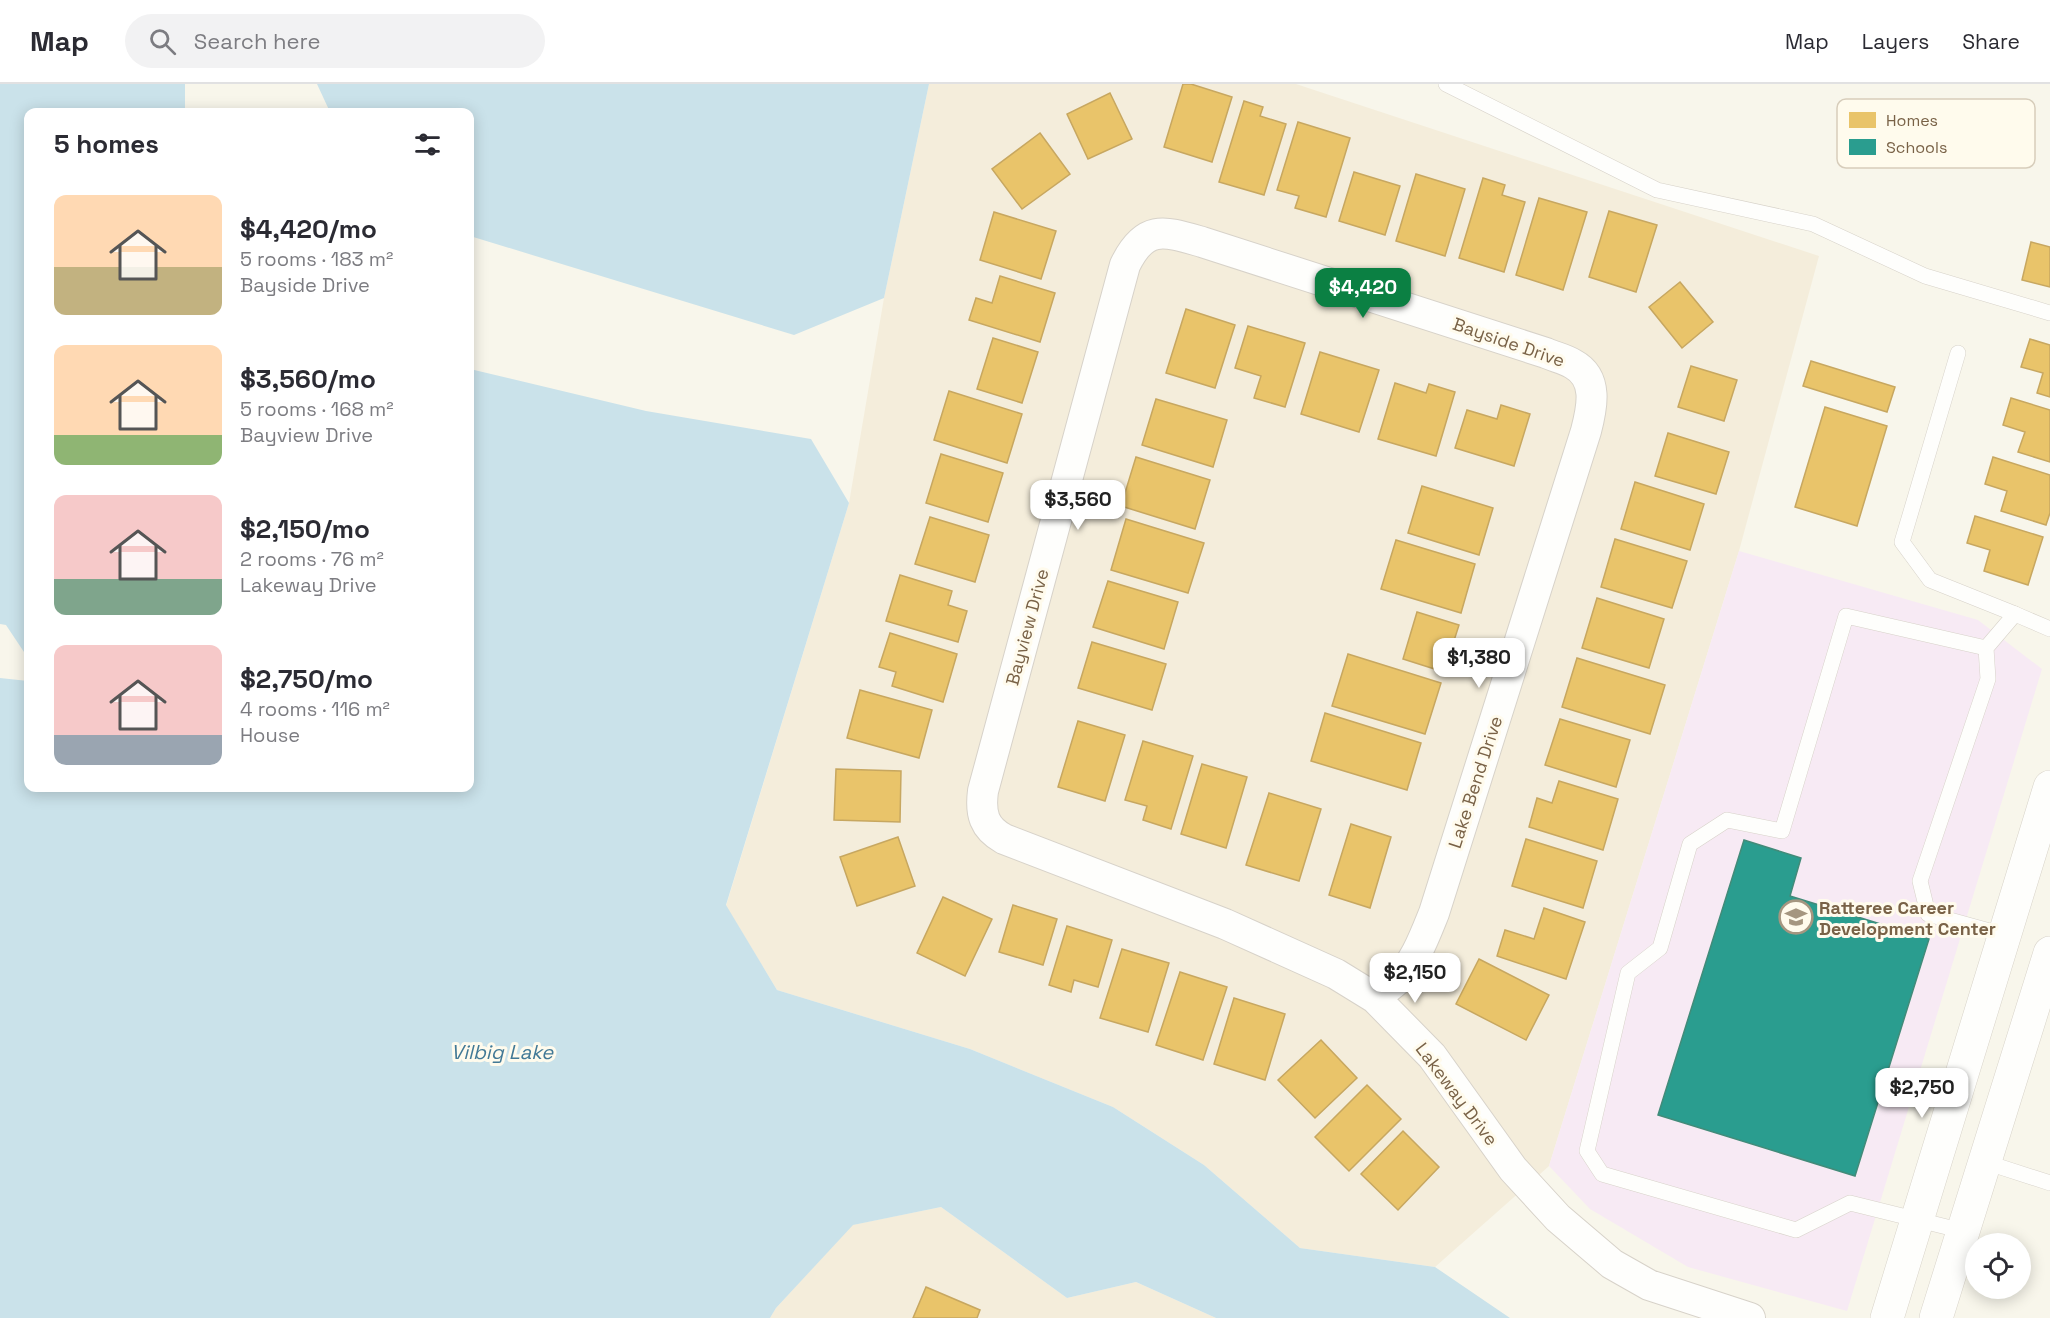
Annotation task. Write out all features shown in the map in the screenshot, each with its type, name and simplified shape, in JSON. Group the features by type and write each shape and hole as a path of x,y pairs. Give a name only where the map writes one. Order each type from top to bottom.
{"main road":[{"path":"1887,1318 2050,787"},
{"path":"2004,936 2050,948"},
{"path":"1936,1318 2050,953"}],"street":[{"name":"Bayside Drive","path":"1149,235 1173,234 1202,242 1546,353 1575,364 1587,378"},
{"name":"Bayview Drive","path":"983,820 981,805 983,791 1125,265 1132,250 1149,235"},
{"name":"Lake Bend Drive","path":"1375,998 1399,978 1425,936 1434,913 1586,431 1592,410 1593,393 1587,378"},
{"name":"Lakeway Drive","path":"983,820 993,832 1004,839 1225,924 1336,974 1375,998 1432,1056 1513,1169 1558,1218 1612,1264 1648,1285 1750,1318"}],"lane":[{"path":"1446,84 1657,190 1813,224 1925,276 2050,313"},
{"path":"1958,353 1902,542 1930,580 2050,628"},
{"path":"2004,936 1929,914 1920,881 1988,679 1986,648 2015,614"},
{"path":"1963,1231 1851,1203 1796,1230 1602,1174 1587,1150 1628,973 1660,948 1690,844 1727,820 1782,831 1846,616 1986,648"},
{"path":"1985,1162 2050,1183"}],"shaded area":[{"path":"929,84 1296,84 1819,256 1739,551 1549,1166 1435,1267 1300,1248 1204,1165 1113,1107 970,1049 777,990 726,906 849,503 884,298"},
{"name":"Ratteree Career Development Center","path":"1739,551 1978,620 2042,669 1847,1311 1688,1267 1590,1209 1549,1166"},
{"path":"941,1207 1067,1298 1136,1282 1216,1318 770,1318 776,1308 852,1225"}],"water":[{"path":"0,84 185,84 185,108 24,108 24,652 6,625 0,624"},
{"path":"317,84 929,84 884,298 794,335 474,237 474,108 328,108"},
{"name":"Vilbig Lake","path":"474,370 646,411 811,439 849,503 726,905 777,990 970,1049 1113,1107 1204,1165 1300,1248 1435,1267 1510,1318 1216,1318 1136,1282 1067,1298 941,1207 853,1225 776,1308 770,1318 0,1318 0,678 24,681 24,792 474,792"}],"building: Homes":[{"path":"1183,84 1191,84 1232,97 1212,162 1164,147"},
{"path":"1110,93 1132,139 1088,159 1067,114"},
{"path":"1244,101 1263,107 1260,116 1286,124 1264,195 1219,182"},
{"path":"1298,122 1350,138 1326,217 1295,208 1299,196 1277,190"},
{"path":"1040,133 1070,174 1022,209 992,169"},
{"path":"1354,172 1400,186 1385,235 1339,221"},
{"path":"1416,174 1465,189 1445,256 1396,241"},
{"path":"1483,178 1505,185 1502,195 1525,202 1504,272 1459,258"},
{"path":"1539,198 1587,212 1563,290 1516,275"},
{"path":"1609,211 1657,225 1636,292 1589,277"},
{"path":"994,212 1056,231 1041,279 980,260"},
{"path":"2031,242 2050,247 2050,287 2022,280"},
{"path":"1000,276 1055,293 1040,342 969,320 976,298 992,303"},
{"path":"1680,282 1713,322 1682,348 1649,307"},
{"path":"1186,309 1235,325 1215,388 1166,373"},
{"path":"1248,326 1305,343 1285,407 1254,398 1261,376 1235,368"},
{"path":"993,338 1038,352 1022,403 977,389"},
{"path":"2030,339 2050,345 2050,397 2037,393 2043,373 2021,367"},
{"path":"1320,352 1379,370 1359,432 1301,414"},
{"path":"1811,361 1895,387 1887,412 1803,386"},
{"path":"1691,366 1737,380 1724,421 1678,407"},
{"path":"1395,383 1426,393 1429,384 1455,392 1436,456 1378,439"},
{"path":"949,391 1022,414 1007,463 934,440"},
{"path":"2011,398 2050,410 2050,462 2018,452 2025,432 2003,425"},
{"path":"1156,399 1227,420 1213,467 1142,445"},
{"path":"1501,405 1530,414 1514,466 1455,448 1467,410 1497,419"},
{"path":"1825,407 1887,426 1857,526 1795,507"},
{"path":"1668,433 1729,452 1716,494 1655,476"},
{"path":"941,454 1003,473 988,522 926,503"},
{"path":"1136,457 1210,480 1195,529 1121,506"},
{"path":"1993,457 2050,475 2050,513 2046,525 2001,511 2007,491 1985,484"},
{"path":"1635,482 1704,504 1690,550 1621,529"},
{"path":"1422,486 1493,508 1479,555 1408,533"},
{"path":"1975,516 2043,537 2028,585 1984,571 1990,550 1967,543"},
{"path":"930,517 989,535 975,582 915,564"},
{"path":"1126,519 1204,543 1188,593 1111,570"},
{"path":"1615,539 1687,561 1672,608 1601,587"},
{"path":"1396,540 1475,564 1461,613 1381,589"},
{"path":"900,575 952,591 948,605 967,611 958,642 886,621"},
{"path":"1108,581 1178,602 1164,649 1093,627"},
{"path":"1597,598 1664,619 1649,668 1582,648"},
{"path":"1417,612 1459,625 1444,672 1403,659"},
{"path":"890,633 957,654 943,702 892,686 896,672 879,667"},
{"path":"1092,642 1166,664 1152,710 1078,688"},
{"path":"1348,654 1441,683 1425,734 1332,706"},
{"path":"1577,658 1665,685 1650,734 1562,707"},
{"path":"860,690 932,710 919,758 847,738"},
{"path":"1325,713 1421,743 1407,790 1311,761"},
{"path":"1560,719 1630,740 1616,787 1545,765"},
{"path":"1078,721 1125,735 1105,801 1058,787"},
{"path":"1143,741 1193,756 1171,829 1143,820 1147,806 1125,800"},
{"path":"1202,764 1247,777 1226,848 1181,834"},
{"path":"836,769 901,771 900,822 834,820"},
{"path":"1559,781 1618,799 1603,850 1529,827 1537,798 1552,803"},
{"path":"1269,793 1321,809 1299,881 1246,865"},
{"path":"1351,824 1391,837 1370,908 1329,895"},
{"path":"898,837 915,886 857,906 840,857"},
{"path":"1526,839 1597,861 1583,908 1512,886"},
{"path":"943,897 992,919 965,976 917,953"},
{"path":"1013,905 1057,919 1043,965 999,952"},
{"path":"1544,908 1585,922 1566,979 1497,956 1505,930 1534,939"},
{"path":"1067,926 1112,940 1098,987 1074,980 1071,992 1049,985"},
{"path":"1122,949 1169,963 1148,1032 1100,1018"},
{"path":"1479,959 1549,995 1526,1040 1456,1004"},
{"path":"1180,972 1227,987 1203,1060 1156,1045"},
{"path":"1234,998 1285,1014 1265,1080 1214,1064"},
{"path":"1321,1040 1357,1078 1315,1118 1278,1080"},
{"path":"1367,1085 1401,1119 1349,1171 1315,1137"},
{"path":"1403,1131 1439,1167 1398,1210 1361,1174"},
{"path":"926,1287 980,1310 977,1318 913,1318"}],"building: Schools":[{"path":"1744,840 1801,858 1790,896 1929,939 1855,1176 1658,1115"}],"place":[{"name":"Ratteree Career Development Center","path":"1796,917"}]}
